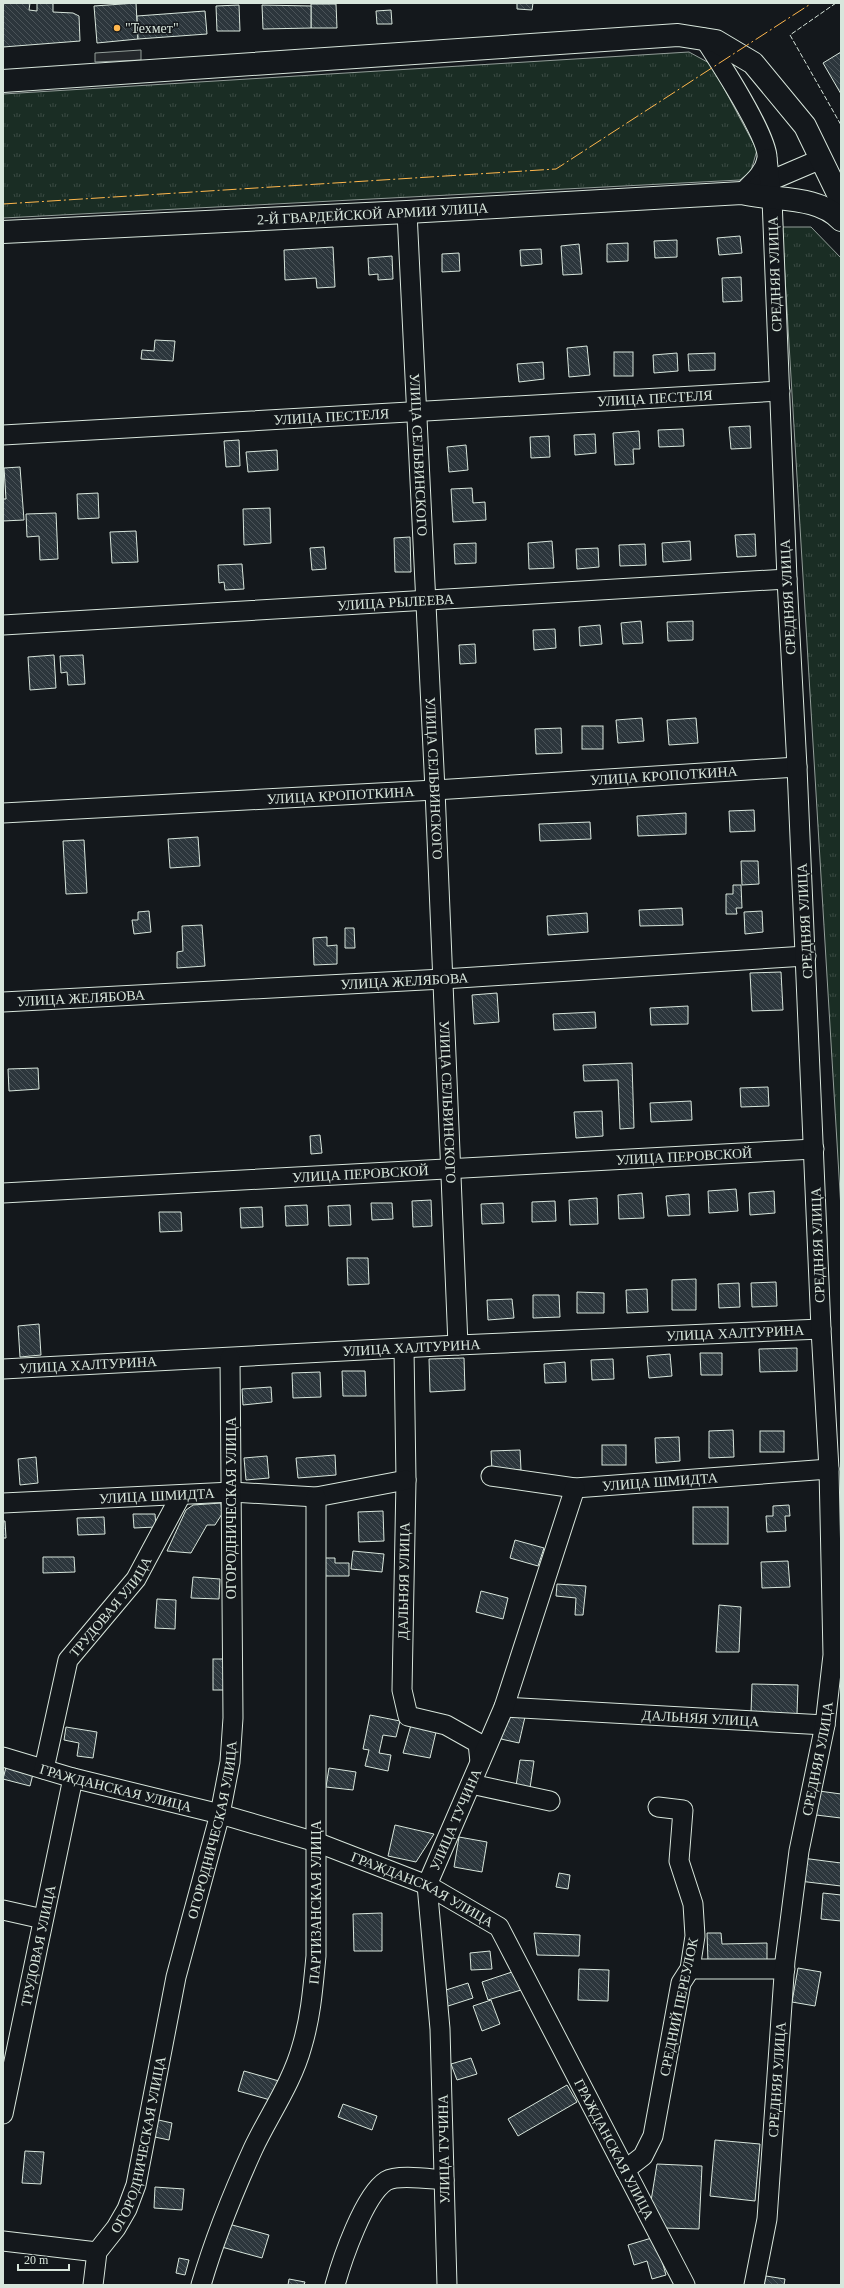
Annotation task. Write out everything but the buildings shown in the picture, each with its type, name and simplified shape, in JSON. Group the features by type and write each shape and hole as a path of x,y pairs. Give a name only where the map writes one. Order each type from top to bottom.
{"main road":[{"path":"3,81 678,35 704,38 716,41 753,63 805,126 841,200"},
{"name":"2-Й ГВАРДЕЙСКОЙ АРМИИ УЛИЦА","path":"3,232 406,212 742,193 771,190 814,203 832,211 841,220"}],"street":[{"name":"СРЕДНЯЯ УЛИЦА","path":"704,38 728,74 765,145 771,190 787,580 806,956 821,1329 829,1469 836,1554 833,1654 825,1726 799,1851 784,1969 767,2218 754,2285"},
{"path":"742,193 761,174 767,159"},
{"path":"771,190 820,159"},
{"name":"УЛИЦА СЕЛЬВИНСКОГО","path":"406,212 435,790 449,1168 458,1345"},
{"name":"УЛИЦА ПЕСТЕЛЯ","path":"3,435 780,391"},
{"name":"УЛИЦА РЫЛЕЕВА","path":"3,625 787,580"},
{"name":"УЛИЦА КРОПОТКИНА","path":"3,813 435,790 797,767"},
{"name":"УЛИЦА ЖЕЛЯБОВА","path":"3,1002 443,979 806,956"},
{"name":"УЛИЦА ПЕРОВСКОЙ","path":"3,1193 814,1149"},
{"name":"УЛИЦА ХАЛТУРИНА","path":"3,1370 458,1345 821,1329"},
{"name":"ДАЛЬНЯЯ УЛИЦА","path":"404,1349 406,1480 402,1690 408,1716 446,1726 478,1743 480,1762"},
{"name":"ОГОРОДНИЧЕСКАЯ УЛИЦА","path":"97,2252 116,2228 127,2209 136,2185 176,1977 220,1814 230,1762 233,1718 230,1358"},
{"name":"УЛИЦА ШМИДТА","path":"491,1476 575,1488 829,1469"},
{"name":"УЛИЦА ШМИДТА","path":"3,1503 232,1492 316,1497 406,1480"},
{"name":"УЛИЦА ТУЧИНА","path":"447,2285 440,2029 427,1885 504,1707 575,1488"},
{"name":"ТРУДОВАЯ УЛИЦА","path":"44,1769 68,1660 136,1579 181,1495"},
{"name":"ПАРТИЗАНСКАЯ УЛИЦА","path":"201,2285 219,2226 253,2148 286,2088 302,2047 312,2008 316,1956 316,1497"},
{"name":"ДАЛЬНЯЯ УЛИЦА","path":"504,1707 825,1726"},
{"name":"ГРАЖДАНСКАЯ УЛИЦА","path":"3,1757 73,1778 220,1814 316,1842 427,1885 499,1927 685,2285"},
{"name":"ТРУДОВАЯ УЛИЦА","path":"3,2114 73,1778"},
{"path":"471,1784 550,1801"},
{"name":"СРЕДНИЙ ПЕРЕУЛОК","path":"625,2170 644,2156 653,2136 681,1983 690,1969 695,1936 693,1904 679,1861 683,1810 658,1807"},
{"path":"3,1910 43,1919"},
{"path":"690,1969 784,1969"},
{"path":"335,2285 343,2256 370,2199 387,2181 407,2178 444,2180"},
{"path":"3,2241 97,2252 93,2285"}],"green space":[{"path":"689,52 711,64 757,150 751,171 740,180 3,218 3,94"},
{"path":"782,227 811,227 841,258 841,1209"}],"shaded area":[{"path":"141,50 141,60 95,62 95,53"}],"fence":[{"path":"836,3 790,35 841,125"}],"power":[{"path":"3,204 556,169 812,3"}],"place":[{"name":"\"Техмет\"","path":"117,28"}]}
